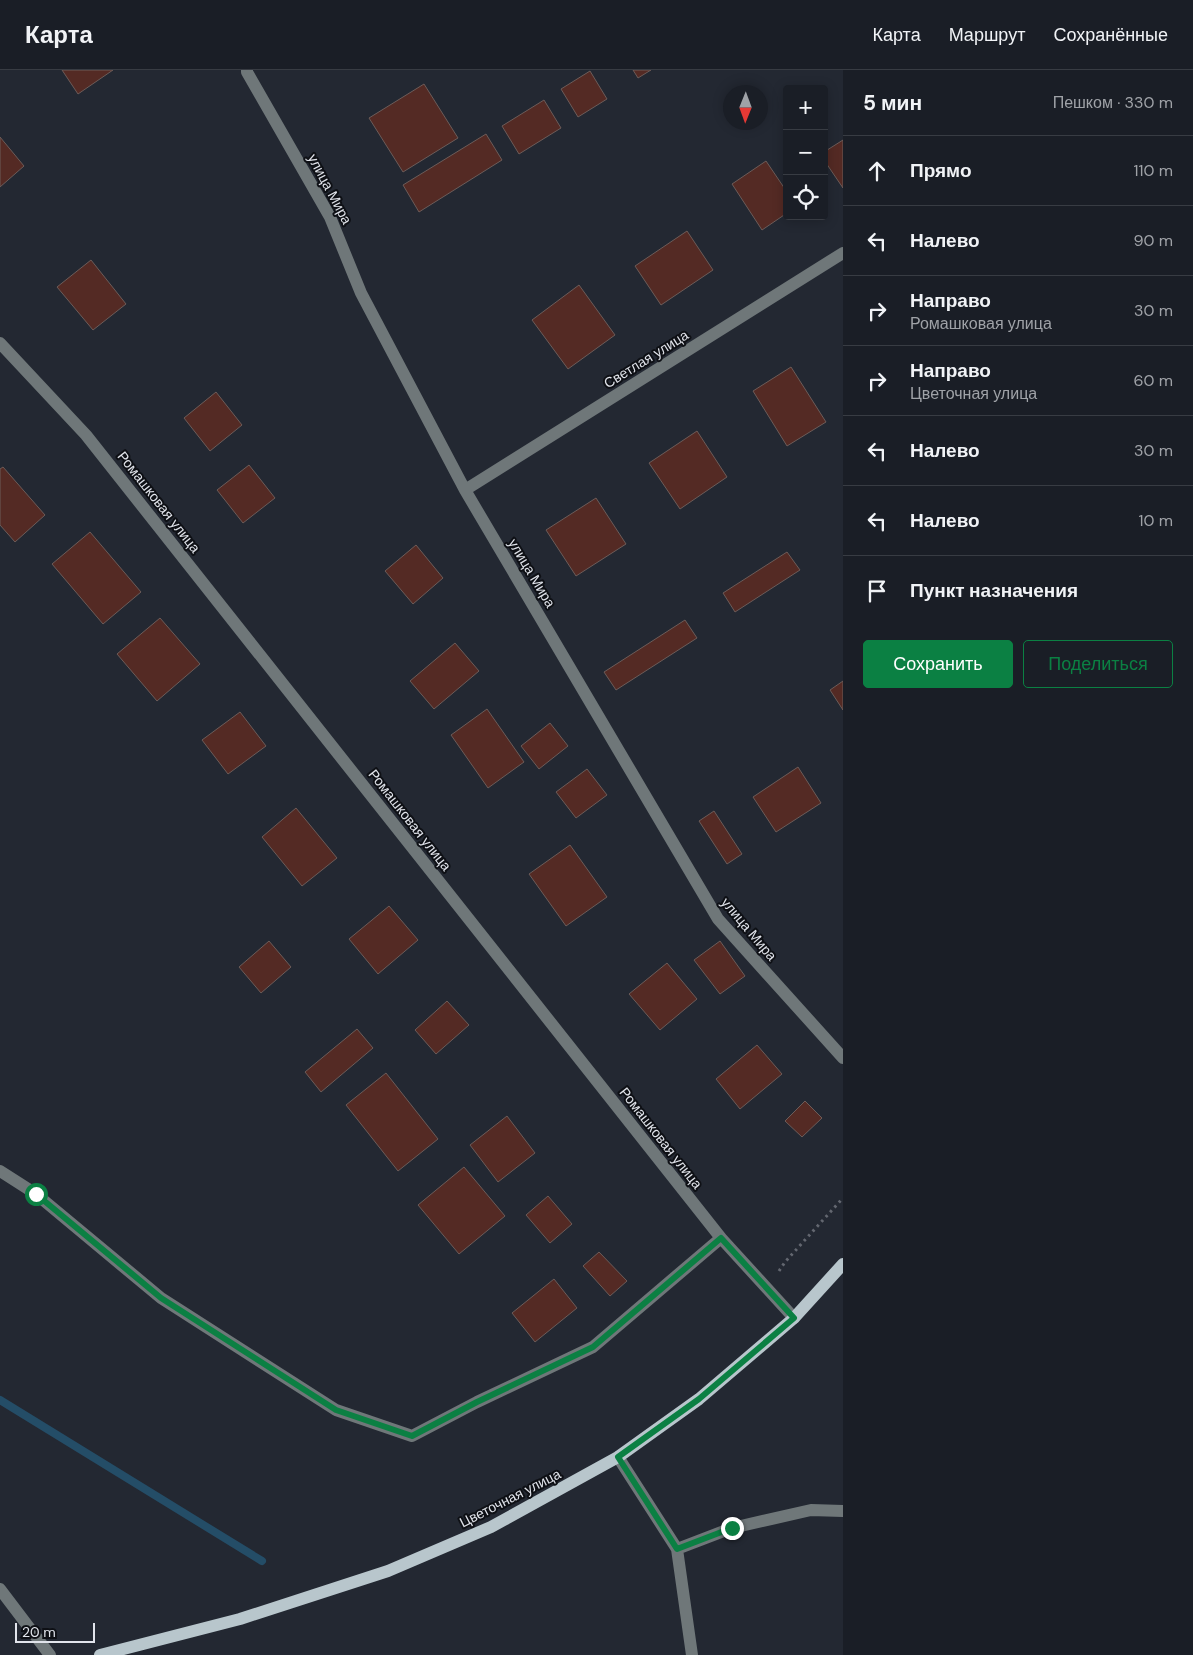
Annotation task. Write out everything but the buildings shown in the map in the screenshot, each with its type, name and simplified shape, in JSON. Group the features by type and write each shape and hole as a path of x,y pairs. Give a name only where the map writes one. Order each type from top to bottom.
{"main road":[{"name":"Цветочная улица","path":"100,1655 240,1619 388,1571 491,1527 618,1457 699,1399 794,1318 843,1264"}],"street":[{"name":"улица Мира","path":"247,70 330,216 361,293 465,490 718,919 843,1058"},
{"name":"Светлая улица","path":"465,490 843,254"},
{"name":"Ромашковая улица","path":"0,343 86,435 721,1238 794,1318"},
{"path":"0,1171 36,1194 170,1303 336,1410 412,1436 477,1402 593,1347 721,1238"},
{"path":"618,1457 677,1549 692,1655"},
{"path":"677,1549 732,1528 811,1510 843,1511"},
{"path":"0,1589 50,1655"}],"path":[{"path":"767,1288 785,1262 843,1198"}],"waterway":[{"path":"0,1400 262,1561"}],"route":[{"path":"36,1194 161,1298 336,1410 412,1436 477,1402 593,1347 721,1238 794,1318 699,1399 618,1457 677,1549 732,1528"}]}
